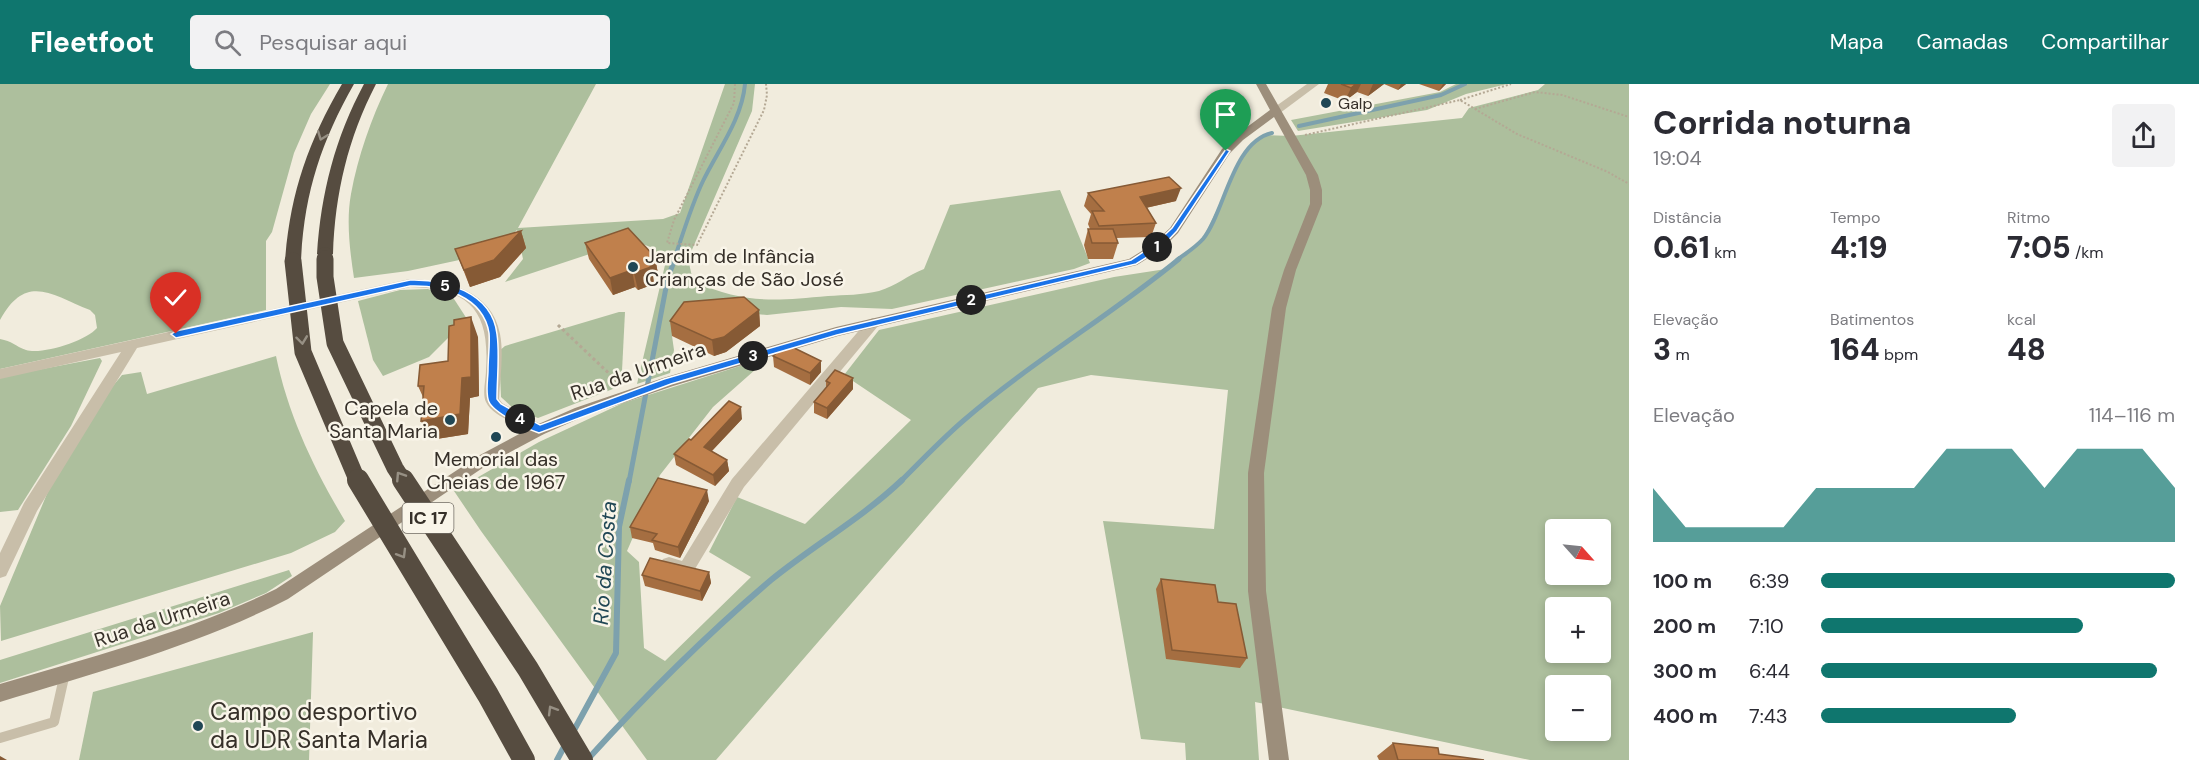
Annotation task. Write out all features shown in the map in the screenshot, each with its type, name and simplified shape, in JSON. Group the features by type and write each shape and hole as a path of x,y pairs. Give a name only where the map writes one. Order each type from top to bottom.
{"highway":[{"name":"IC 17","path":"348,84 332,110 310,164 296,217 293,261 303,352 361,488 488,695 524,760"},
{"name":"IC 17","path":"370,84 355,110 337,160 326,214 325,278 335,343 395,468 528,669 582,760"}],"street":[{"path":"1261,84 1292,138 1316,190 1316,204 1290,270 1279,308 1256,473 1257,591 1279,760"},
{"path":"1276,111 1314,84"},
{"name":"Rua da Urmeira","path":"0,693 213,627 252,610 282,594 485,459 539,430 637,392 668,381 873,323 1134,262 1157,247 1174,230 1232,144 1276,111"},
{"path":"0,374 410,283 431,282 464,293 476,302 488,319 493,333 492,400 497,407 539,430"},
{"path":"652,559 686,569 738,483 873,323"},
{"path":"0,572 30,508 133,344"}],"lane":[{"path":"0,738 54,722 65,673"}],"path":[{"path":"735,84 734,103 674,220 667,243 697,245 764,110 766,84"},
{"path":"1292,138 1460,100 1511,84"},
{"path":"1474,109 1535,92 1562,95 1629,117"},
{"path":"1460,100 1517,134 1608,172 1629,184"},
{"path":"558,325 617,381"}],"green space":[{"path":"0,84 330,84 311,114 294,153 272,232 266,241 266,310 0,369 0,339 26,350 53,349 84,338 97,328 95,315 90,310 40,291 20,296 10,305 0,320"},
{"path":"388,84 596,84 518,228 663,219 680,213 725,84 755,84 752,111 688,259 693,281 728,294 775,300 854,295 879,291 924,269 950,205 1060,190 1090,263 1074,269 892,309 841,307 767,315 745,313 672,336 674,350 670,373 637,384 665,265 653,248 632,240 505,282 523,259 517,230 492,253 408,271 354,278 349,226 351,194 366,138"},
{"path":"1456,84 1507,84 1466,94 1427,110 1298,131 1291,120 1440,92"},
{"path":"1545,84 1629,84 1629,760 1530,760 1255,702 1259,760 1186,760 1185,743 1141,739 1103,521 1214,529 1228,390 1091,375 1038,388 716,760 647,760 454,491 539,442 623,403 743,365 756,369 713,407 660,475 627,551 639,562 644,648 665,661 751,577 709,552 737,497 805,524 911,420 844,375 879,330 1114,277 1166,269 1203,239 1242,157 1263,135 1291,136 1462,118 1469,108 1538,90"},
{"path":"428,289 454,299 467,319 429,357 383,376 373,360 358,301 400,290"},
{"path":"625,312 622,371 618,387 538,418 515,410 501,397 499,351 505,346"},
{"path":"276,356 287,399 303,441 345,521 335,532 291,553 1,641 0,606 49,489 112,387 122,375 141,372 147,394"},
{"path":"100,358 102,361 71,426 18,510 0,512 0,377"},
{"path":"289,570 292,576 266,593 219,613 0,683 0,660"},
{"name":"Campo desportivo da UDR Santa Maria","path":"313,632 309,760 79,760 93,692"}],"building":[{"path":"1341,84 1356,84 1351,88"},
{"path":"1169,177 1181,188 1140,197 1156,223 1099,226 1092,211 1104,211 1088,193"},
{"path":"628,228 655,257 646,261 651,267 634,273 632,270 610,278 585,243"},
{"path":"1088,229 1113,229 1118,243 1092,243"},
{"path":"521,231 494,260 464,270 455,249"},
{"path":"744,297 759,310 724,337 712,340 670,321 684,302"},
{"path":"471,317 471,377 462,378 460,414 421,421 424,386 418,386 420,365 448,361 449,326 454,325 454,320"},
{"path":"786,344 821,361 810,373 773,356"},
{"path":"835,370 853,378 827,408 814,402 830,383 826,381"},
{"path":"729,401 741,407 704,447 727,460 713,475 674,454 689,439 691,440"},
{"path":"658,478 707,490 678,547 652,540 657,534 630,527"},
{"path":"650,558 709,572 700,591 642,575"},
{"path":"1161,579 1215,585 1218,602 1236,604 1247,658 1172,650"},
{"path":"1393,743 1438,748 1439,754 1484,760 1398,760"}],"waterway":[{"name":"Rio da Costa","path":"674,260 699,191 739,110 745,84"},
{"path":"1299,126 1441,95 1465,84"},
{"path":"1177,260 1200,242 1211,227 1238,163 1247,150 1258,139 1272,133"},
{"name":"Rio da Costa","path":"629,482 668,277 675,259"},
{"path":"900,482 989,399 1179,259"},
{"name":"Rio da Costa","path":"573,732 616,653 619,527 629,480"},
{"path":"588,759 676,666 723,622 787,567 871,507 902,480"},
{"name":"Rio da Costa","path":"557,760 565,745"}],"place":[{"name":"Galp","path":"1326,103"},
{"name":"Jardim de Infância Crianças de São José","path":"633,267"},
{"name":"Capela de Santa Maria","path":"450,420"},
{"name":"Memorial das Cheias de 1967","path":"496,437"},
{"name":"Campo desportivo da UDR Santa Maria","path":"198,726"}],"route":[{"path":"176,334 410,283 431,282 450,287 476,302 488,319 494,344 492,400 497,407 539,430 580,412 668,381 836,332 1134,262 1157,247 1174,230 1226,151"}]}
